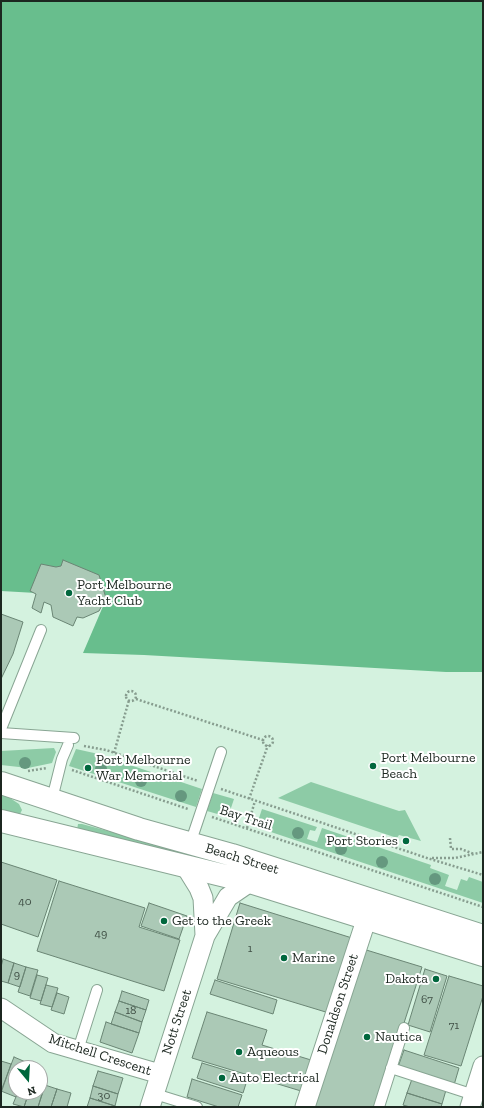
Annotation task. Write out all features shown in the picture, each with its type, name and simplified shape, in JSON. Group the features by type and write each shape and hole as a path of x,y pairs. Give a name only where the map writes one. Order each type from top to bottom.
{"street":[{"name":"Beach Street","path":"1,783 139,829 214,850 483,955"},
{"path":"45,832 52,799"},
{"name":"Beach Street","path":"1,821 186,867 483,936"},
{"path":"208,871 214,850"},
{"name":"Nott Street","path":"186,867 196,882 203,898 205,936"},
{"name":"Nott Street","path":"152,1100 205,936 228,897 250,882"},
{"name":"Donaldson Street","path":"305,1107 369,910"},
{"name":"Mitchell Crescent","path":"1,1008 49,1041 160,1074"},
{"path":"472,1101 483,1066"}],"lane":[{"path":"1,729 41,630"},
{"path":"1,733 71,741 60,768 52,799"},
{"path":"190,844 221,752"},
{"path":"78,1050 97,990"},
{"path":"379,1107 404,1028"},
{"path":"391,1068 472,1101"},
{"path":"152,1100 196,1107"}],"path":[{"path":"114,753 129,700 126,694 130,690 136,693 136,699"},
{"path":"129,700 136,699 263,740 268,746"},
{"path":"249,799 268,746 273,743 272,737 267,736 263,740"},
{"path":"71,741 114,753 427,858 483,875"},
{"name":"Bay Trail","path":"25,772 50,767 72,770 483,907"},
{"path":"247,828 255,800"},
{"path":"450,838 452,849 461,849 474,854"},
{"path":"427,858 455,858 483,852"}],"shaded area":[{"path":"1,1 483,1 483,672 446,672 83,653 107,597 1,591"},
{"path":"54,748 56,752 52,763 28,768 1,765 1,751"},
{"path":"76,749 94,753 202,789 196,807 69,766"},
{"path":"311,782 399,811 405,810 421,841 399,835 397,838 278,798"},
{"path":"1,792 19,804 22,810 20,814 1,812"},
{"path":"213,793 234,799 228,817 207,811"},
{"path":"262,809 317,827 315,831 310,830 307,839 317,842 322,828 431,865 430,868 449,875 445,886 457,890 461,879 467,881 469,877 483,882 483,903 256,827"},
{"path":"78,824 197,855 195,860 77,830"}],"building":[{"name":"Port Melbourne Yacht Club","path":"63,560 99,575 106,598 99,611 83,618 77,617 73,626 53,617 51,605 44,602 41,613 32,608 36,594 30,591 41,564 56,567 61,566"},
{"path":"1,614 23,622 13,654 1,679"},
{"path":"1,862 57,880 38,937 1,924"},
{"path":"59,881 145,908 139,927 180,940 164,991 37,951"},
{"name":"Get to the Greek","path":"149,903 187,916 179,939 141,926"},
{"name":"Marine","path":"240,903 352,938 329,1013 217,979"},
{"name":"Nautica","path":"363,949 422,967 377,1107 313,1107"},
{"path":"3,959 14,963 8,983 1,981 1,967"},
{"path":"14,963 26,967 20,987 8,983"},
{"path":"26,967 38,970 30,996 18,992"},
{"path":"425,969 447,976 430,1032 408,1025"},
{"path":"37,975 48,978 41,1001 30,998"},
{"path":"449,976 483,986 483,996 461,1066 424,1055"},
{"path":"215,980 277,1000 273,1014 210,994"},
{"path":"46,985 58,988 52,1007 40,1004"},
{"path":"122,991 149,1000 146,1010 119,1001"},
{"path":"57,993 69,997 64,1014 51,1010"},
{"path":"119,1001 146,1010 142,1022 115,1012"},
{"path":"115,1012 142,1022 139,1033 111,1024"},
{"name":"Aqueous","path":"207,1012 267,1030 262,1045 311,1060 301,1091 192,1058"},
{"path":"106,1022 139,1033 132,1053 100,1042"},
{"path":"404,1050 459,1068 454,1085 398,1067"},
{"path":"14,1057 21,1060 13,1060"},
{"path":"1,1061 8,1063 8,1073 1,1093"},
{"name":"Auto Electrical","path":"202,1063 248,1077 243,1093 197,1078"},
{"path":"98,1071 123,1078 118,1094 93,1086"},
{"path":"8,1073 8,1094 1,1091"},
{"path":"192,1079 242,1095 238,1107 219,1107 187,1097"},
{"path":"412,1079 446,1090 442,1104 407,1093"},
{"path":"48,1086 57,1089 51,1107 38,1107 40,1100 48,1100"},
{"path":"93,1086 118,1094 115,1106 90,1098"},
{"path":"57,1089 71,1093 67,1107 51,1107"},
{"path":"407,1093 442,1104 441,1107 410,1107 403,1105"},
{"path":"90,1098 115,1106 87,1107"},
{"path":"15,1100 26,1100 24,1107 13,1104"},
{"path":"26,1100 40,1100 38,1107 24,1107"}],"place":[{"name":"Port Melbourne Yacht Club","path":"69,593"},
{"name":"Port Melbourne Beach","path":"373,766"},
{"name":"Port Melbourne War Memorial","path":"88,768"},
{"name":"Port Stories","path":"406,841"},
{"name":"Get to the Greek","path":"164,921"},
{"name":"Marine","path":"284,958"},
{"name":"Dakota","path":"436,979"},
{"name":"Nautica","path":"367,1037"},
{"name":"Aqueous","path":"239,1052"},
{"name":"Auto Electrical","path":"222,1078"}]}
